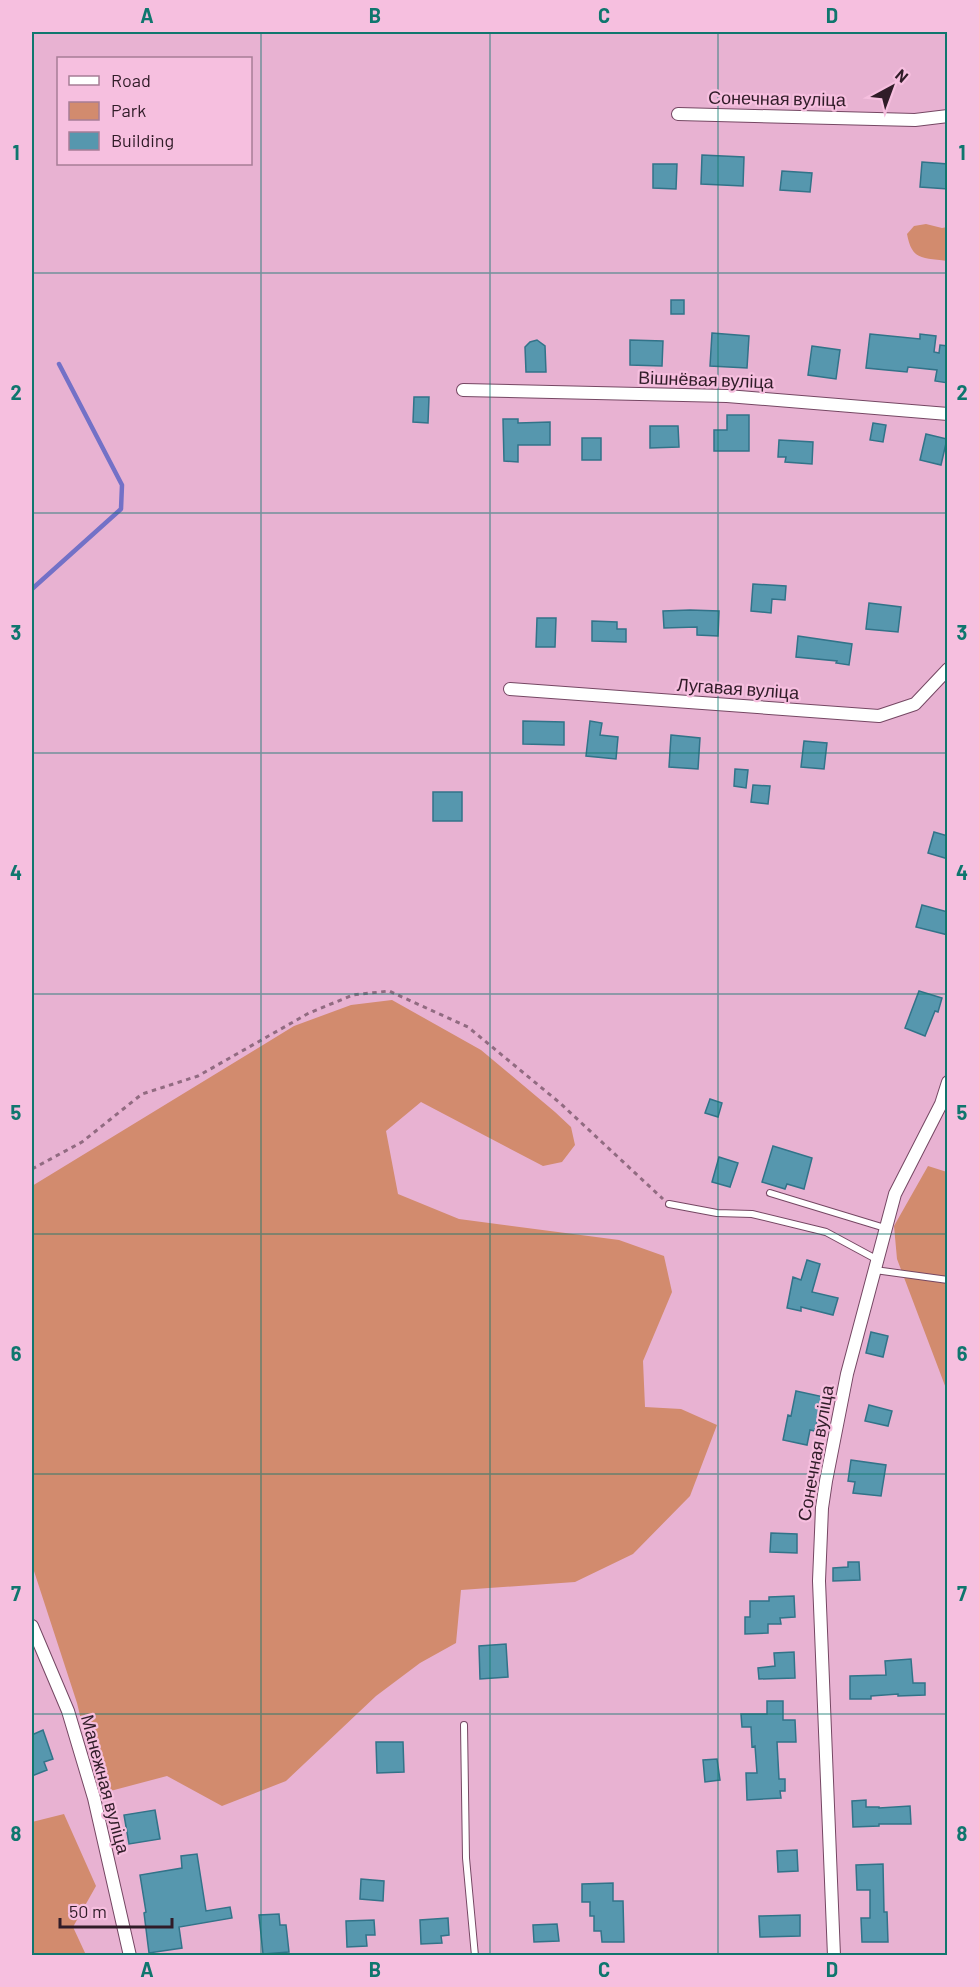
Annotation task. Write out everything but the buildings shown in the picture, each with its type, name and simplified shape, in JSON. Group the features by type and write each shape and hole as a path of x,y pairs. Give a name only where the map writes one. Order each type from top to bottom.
{"street":[{"name":"Сонечная вуліца","path":"678,114 915,120 948,116"},
{"name":"Вішнёвая вуліца","path":"463,390 727,396 948,414"},
{"name":"Лугавая вуліца","path":"510,689 879,716 915,704 948,669"},
{"name":"Сонечная вуліца","path":"834,1956 819,1581 820,1537 826,1481 847,1374 895,1194 941,1104 948,1082"},
{"name":"Манежная вуліца","path":"32,1626 68,1711 94,1798 130,1956"}],"lane":[{"path":"770,1193 885,1228"},
{"path":"669,1204 717,1213 752,1214 826,1232 876,1265 948,1280"},
{"path":"464,1725 466,1858 475,1956"}],"path":[{"path":"32,1169 82,1142 142,1094 198,1076 309,1013 342,999 353,995 389,991 468,1027 560,1103 669,1204"}],"green space":[{"path":"926,224 947,227 947,261 920,256 912,249 907,234 914,226"},
{"path":"392,1000 481,1050 571,1127 575,1145 562,1162 543,1166 421,1102 386,1131 398,1194 459,1219 619,1240 664,1256 672,1292 643,1361 645,1407 681,1409 717,1425 690,1496 633,1554 575,1582 461,1590 456,1643 420,1663 376,1696 286,1781 222,1806 167,1776 99,1794 77,1703 32,1565 32,1186 294,1026 351,1005"},
{"path":"928,1166 947,1172 947,1391 897,1259 894,1226"},
{"path":"64,1814 96,1886 73,1927 86,1955 32,1955 32,1822"}],"waterway":[{"path":"32,589 121,509 122,485 59,364"}]}
